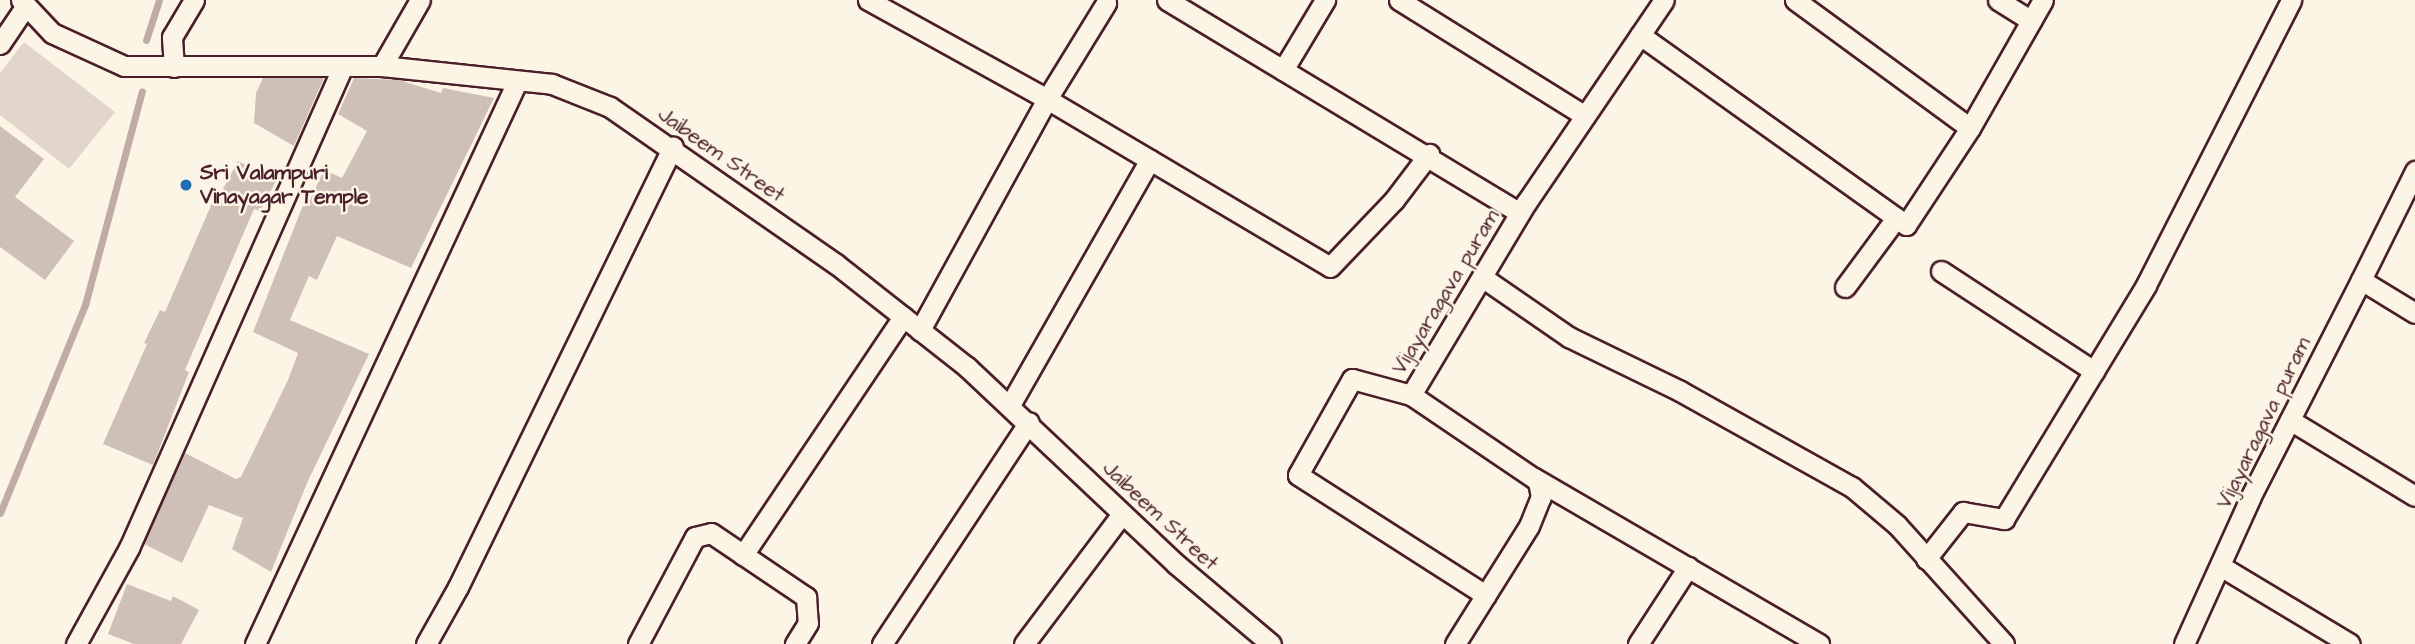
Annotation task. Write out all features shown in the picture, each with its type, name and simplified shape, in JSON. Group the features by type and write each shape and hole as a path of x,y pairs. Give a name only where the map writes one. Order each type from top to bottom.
{"street":[{"path":"166,66 172,37 194,0"},
{"path":"382,66 420,0"},
{"path":"868,0 1047,99 1330,267 1394,200 1429,154"},
{"path":"1167,0 1429,154 1520,213"},
{"path":"1283,70 1325,0"},
{"path":"1399,0 1585,116"},
{"name":"Vijayaragava puram","path":"1664,0 1520,213 1411,395 1534,478 1816,643"},
{"path":"1795,0 1970,128"},
{"path":"1997,0 2031,21"},
{"path":"1640,35 1906,225 1970,128 2043,0"},
{"path":"1926,559 1963,512 2004,519 2147,285 2291,0"},
{"path":"920,330 1047,99 1106,3"},
{"path":"0,44 23,4"},
{"name":"Jaibeem Street","path":"23,4 52,33 124,66 382,66 516,84 552,84 610,107 673,147 920,330 1029,422 1122,514 1270,644"},
{"path":"76,644 129,548 343,66"},
{"path":"255,644 516,84"},
{"path":"426,644 673,147"},
{"path":"1010,405 1150,160"},
{"name":"Vijayaragava puram","path":"2184,644 2290,420 2415,171"},
{"path":"1845,287 1896,218"},
{"path":"1941,271 2094,370"},
{"path":"1482,276 1569,337 1680,391 1852,487 1897,525 2004,644"},
{"path":"2361,280 2415,313"},
{"path":"743,555 903,317"},
{"path":"1411,395 1352,379 1298,475 1486,595"},
{"path":"2290,420 2415,496"},
{"path":"882,644 1029,422"},
{"path":"1455,644 1541,497 1534,478"},
{"path":"1024,644 1122,514"},
{"path":"638,644 695,537 711,533 806,597 808,623 795,644"},
{"path":"1638,644 1688,566"},
{"path":"2222,567 2350,644"}],"shaded area":[{"path":"24,42 115,112 69,169 0,115 0,73"}],"building":[{"path":"263,78 324,78 294,146 254,123 256,93"},
{"path":"354,78 399,80 441,93 443,88 494,98 411,268 337,236 317,280 309,276 290,320 369,354 307,483 271,572 232,549 243,518 209,505 182,563 144,544 185,453 236,479 241,477 288,380 298,353 253,332 305,200 309,202 324,170 342,178 367,131 338,114"},
{"path":"0,126 44,159 15,197 74,241 45,280 0,247"},
{"path":"238,161 276,181 260,211 254,209 185,370 189,372 153,465 103,444 147,344 144,343 160,310 165,312 212,203 215,204"},
{"path":"127,584 171,601 173,596 199,610 181,644 134,644 108,634"}],"waterway":[{"path":"146,40 159,0"},
{"path":"0,513 85,305 142,91"}],"place":[{"name":"Sri Valampuri Vinayagar Temple","path":"186,185"}]}
